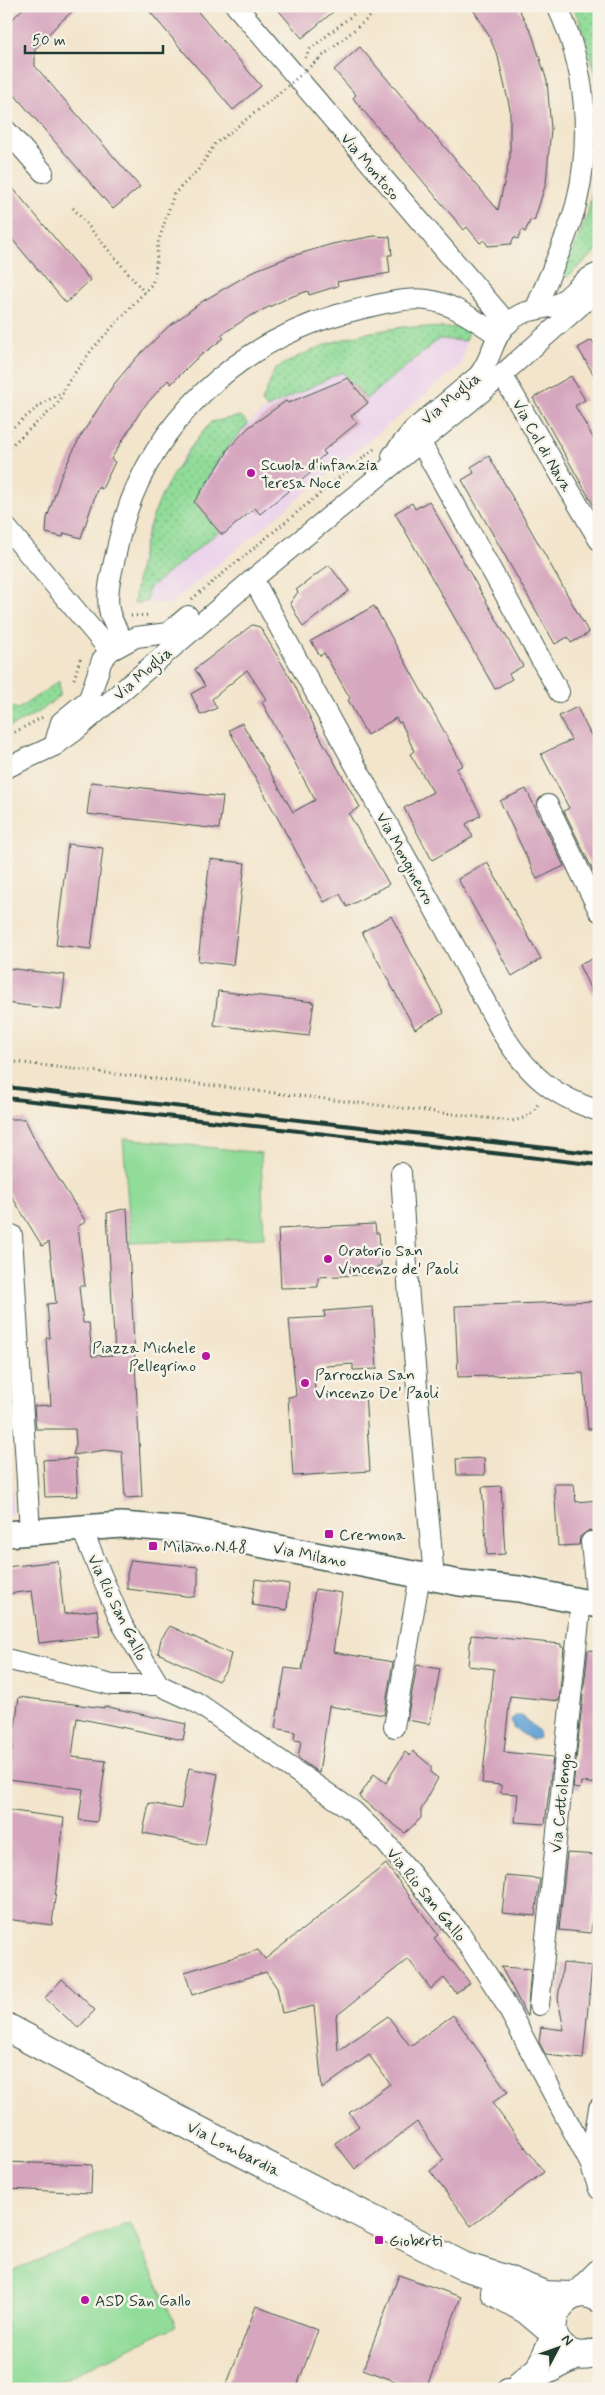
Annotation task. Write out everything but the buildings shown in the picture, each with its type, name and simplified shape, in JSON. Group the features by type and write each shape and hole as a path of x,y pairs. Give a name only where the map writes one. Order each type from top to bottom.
{"main road":[{"name":"Via Lombardia","path":"6,2027 463,2266 505,2279 544,2296 584,2294 599,2298"},
{"name":"Via Lombardia","path":"463,2266 498,2294 527,2310 553,2332 562,2348 576,2355 594,2355"},
{"path":"553,2332 552,2319 556,2308 571,2296"}],"street":[{"name":"Via Montoso","path":"236,6 503,329"},
{"path":"536,308 576,202 583,168 586,135 580,75 574,48 557,6"},
{"path":"6,130 43,172"},
{"path":"117,646 114,622 109,608 110,590 121,533 131,503 161,444 180,415 213,382 244,358 295,330 337,314 389,302 427,300 448,306 503,329 521,314 536,308 553,306 560,303 591,275 599,273"},
{"name":"Via Moglia","path":"6,768 54,746 75,731 229,599 502,375 599,289"},
{"name":"Via Moglia","path":"373,482 413,430 485,368 490,352 503,329"},
{"name":"Via Col di Nava","path":"502,375 599,540"},
{"name":"Via Moglia","path":"421,443 560,692"},
{"path":"6,527 97,634 117,646"},
{"name":"Via Monginevro","path":"253,579 504,1036 520,1061 532,1075 548,1087 594,1109"},
{"path":"79,613 95,605 110,590"},
{"name":"Via Moglia","path":"54,746 61,722 89,699 102,660 117,646 136,637 168,633 196,609 229,599"},
{"path":"548,805 599,911"},
{"path":"394,1727 427,1576 401,1173"},
{"path":"12,1235 18,1533"},
{"name":"Via Milano","path":"18,1533 81,1527 154,1526 186,1530 427,1576 519,1589 592,1604"},
{"name":"Via Rio San Gallo","path":"81,1527 122,1624 159,1684"},
{"path":"591,1542 592,1604"},
{"name":"Via Cottolengo","path":"539,2005 592,1604"},
{"name":"Via Rio San Gallo","path":"6,1659 112,1685 159,1684 196,1702 345,1806 386,1843 462,1936 503,1999 590,2164 599,2189"},
{"path":"590,2164 599,2108"},
{"path":"571,2296 599,2268"},
{"path":"511,2387 536,2367 553,2332"},
{"path":"511,2387 531,2382 594,2355"}],"path":[{"path":"310,49 364,6"},
{"path":"6,450 57,405 63,392 94,347 145,293 155,275 158,243 174,194 198,170 215,144 276,96 370,16 370,6"},
{"path":"73,208 145,293"},
{"path":"6,433 43,403 63,392"},
{"path":"186,604 377,446"},
{"path":"114,622 131,616 154,615"},
{"path":"74,682 84,651 97,634"},
{"path":"6,737 49,713"},
{"path":"6,1061 511,1121 524,1119 534,1111 548,1087"}],"shaded area":[{"name":"Scuola d'infanzia Teresa Noce","path":"403,327 469,328 461,365 170,604 134,603 139,561 148,526 163,491 183,456 211,422 241,416 248,424 267,408 262,402 275,369 299,356 330,343 365,333"},
{"path":"6,1445 10,1447 13,1514 6,1514"}],"green space":[{"path":"573,6 599,6 599,118 597,77 580,22"},
{"path":"599,177 599,249 567,277 562,276 587,217 595,178"},
{"path":"403,327 469,328 465,341 439,339 366,399 342,372 267,408 262,402 275,369 299,356 330,343 365,333"},
{"path":"241,416 248,424 226,449 198,491 226,526 148,589 147,602 134,603 149,527 167,485 193,444 211,422"},
{"path":"59,681 60,695 41,711 6,729 6,705 18,709"},
{"path":"123,1138 261,1153 264,1238 131,1243"},
{"name":"ASD San Gallo","path":"130,2223 176,2326 44,2389 6,2389 6,2273"}],"water":[{"path":"515,1716 522,1716 538,1730 539,1738 532,1740 513,1728 511,1721"}],"railway":[{"path":"6,1087 599,1154"},
{"path":"6,1098 599,1165"}],"place":[{"name":"Scuola d'infanzia Teresa Noce","path":"251,473"},
{"name":"Oratorio San Vincenzo de' Paoli","path":"328,1259"},
{"name":"Piazza Michele Pellegrino","path":"206,1356"},
{"name":"Parrocchia San Vincenzo De' Paoli","path":"305,1383"},
{"name":"Cremona","path":"329,1534"},
{"name":"Milano N.48","path":"153,1546"},
{"name":"Gioberti","path":"379,2240"},
{"name":"ASD San Gallo","path":"85,2300"}]}
